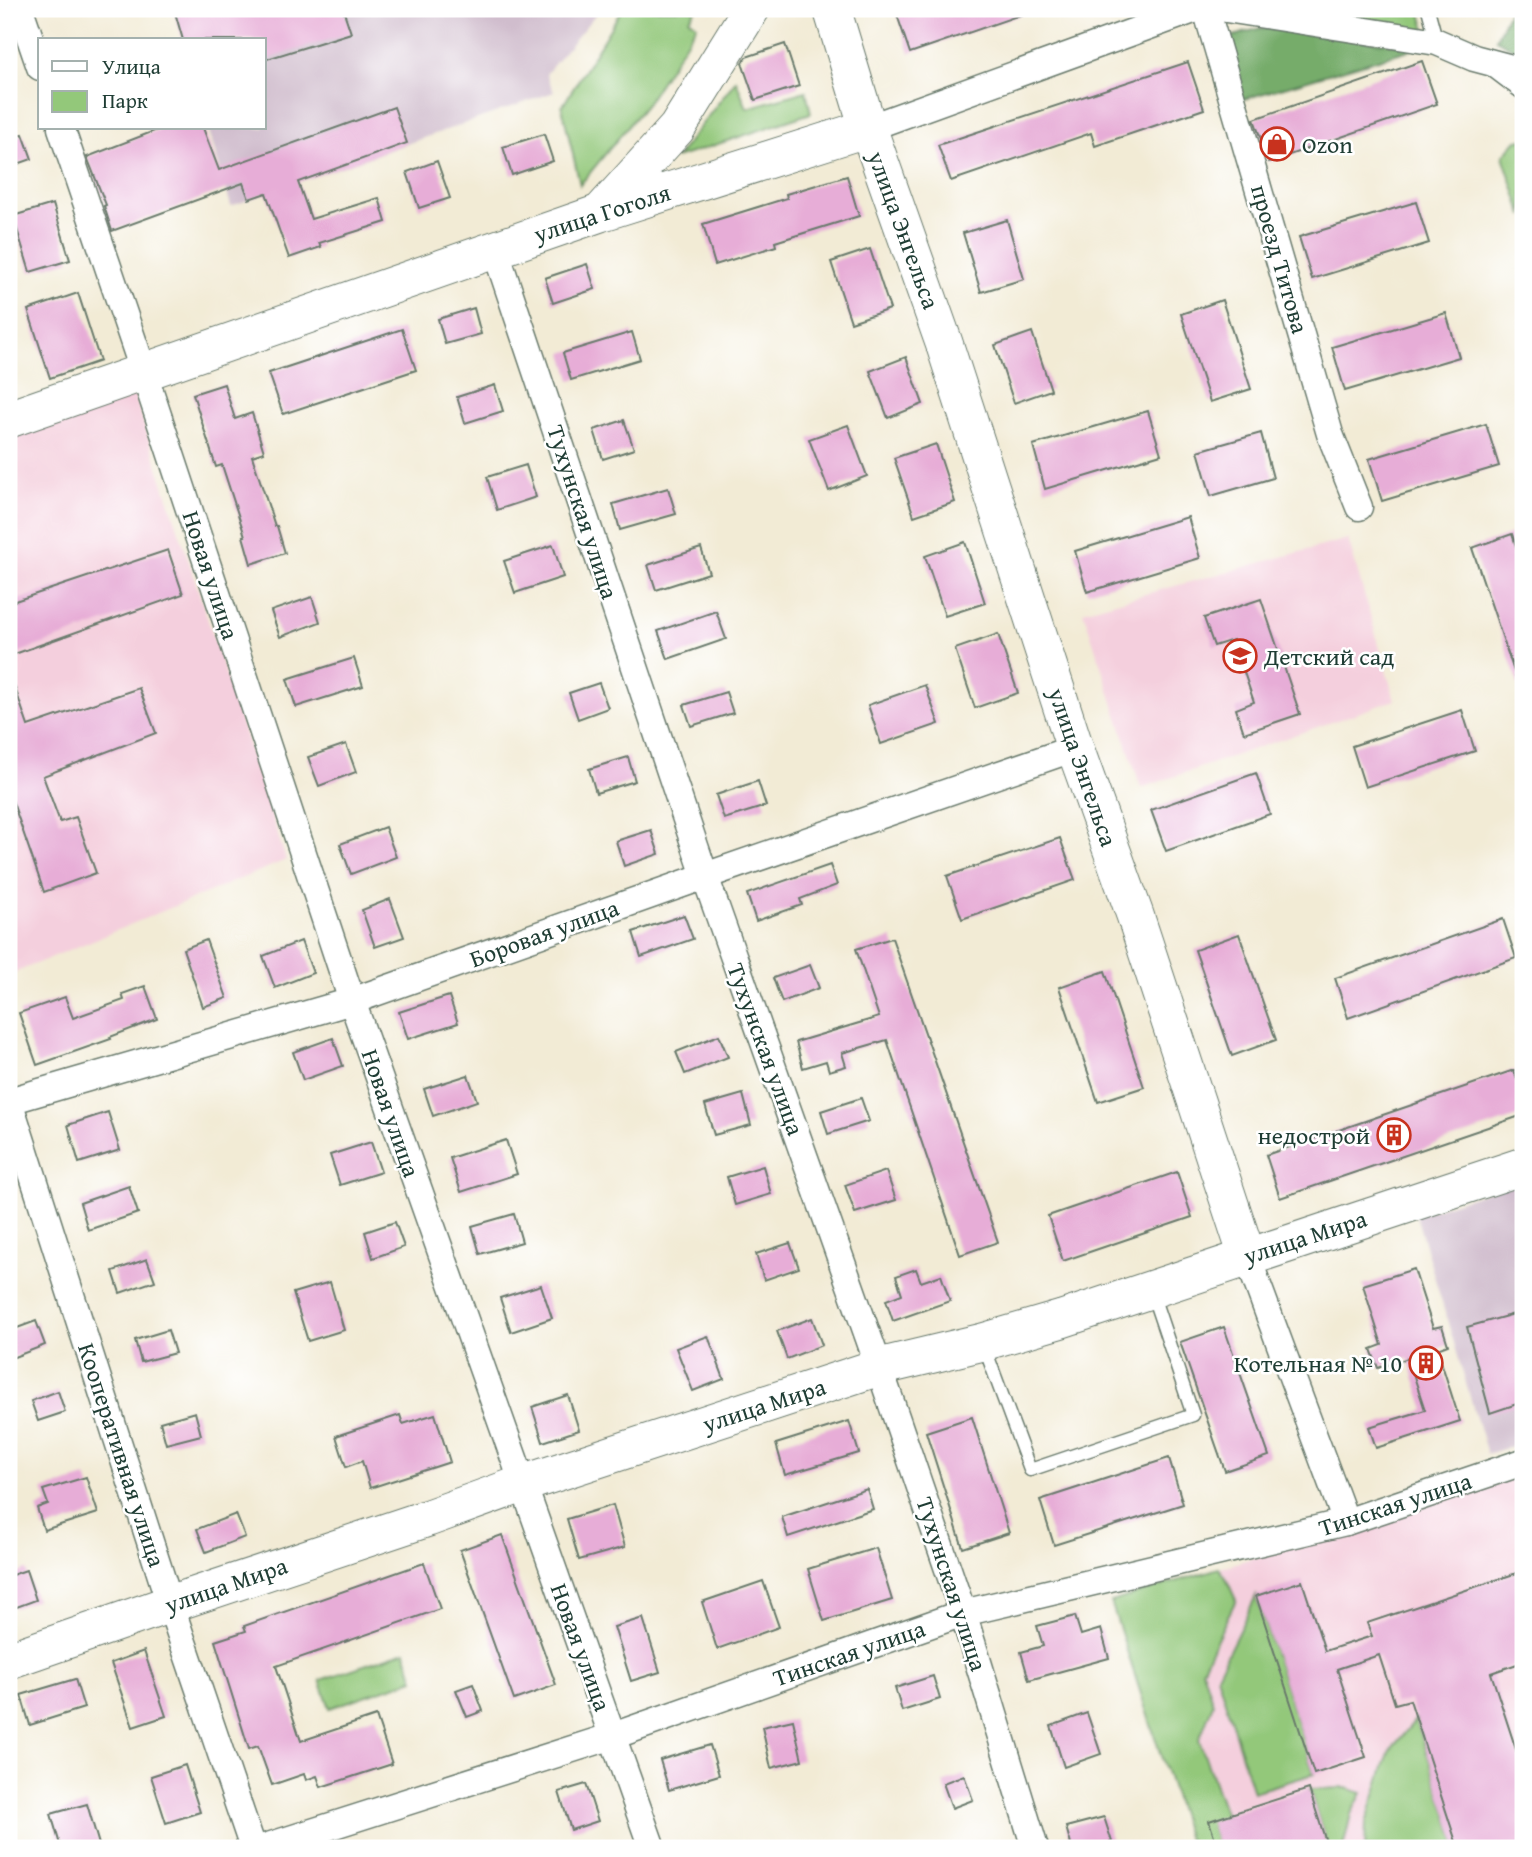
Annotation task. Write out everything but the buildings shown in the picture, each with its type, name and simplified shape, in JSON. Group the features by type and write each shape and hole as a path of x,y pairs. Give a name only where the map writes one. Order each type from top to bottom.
{"street":[{"path":"20,9 38,61"},
{"path":"600,213 677,128 751,9"},
{"name":"улица Энгельса","path":"832,9 867,128 944,343 1075,748 1135,915 1247,1256 1346,1522"},
{"name":"улица Гоголя","path":"9,419 600,213 867,128 1196,9"},
{"name":"проезд Титова","path":"1206,9 1330,434 1359,508"},
{"path":"1226,9 1437,42 1474,58 1523,71"},
{"name":"Новая улица","path":"62,130 352,1001 652,1848"},
{"name":"Тухунская улица","path":"495,249 705,876 963,1613 1035,1848"},
{"name":"Боровая улица","path":"9,1101 352,1001 1075,748"},
{"name":"Кооперативная улица","path":"9,1101 170,1604 253,1848"},
{"name":"улица Мира","path":"9,1660 522,1484 879,1367 983,1342 1150,1290 1523,1166"},
{"name":"Тинская улица","path":"262,1848 613,1736 963,1613 1346,1522 1523,1462"}],"lane":[{"path":"1428,9 1437,42"},
{"path":"1474,58 1523,94"},
{"path":"983,1342 1030,1470 1193,1415 1150,1290"}],"shaded area":[{"path":"173,9 600,9 546,74 554,92 231,206 209,130 266,130 266,38 182,38"},
{"path":"133,390 286,860 9,975 9,432"},
{"name":"Детский сад","path":"1348,539 1395,700 1141,788 1083,611"},
{"path":"1523,1180 1523,1443 1487,1454 1416,1215"},
{"path":"1523,1474 1523,1848 1191,1848 1111,1602"}],"green space":[{"path":"622,9 696,9 689,19 697,25 647,103 580,185 562,107"},
{"path":"1240,9 1420,9 1426,31"},
{"path":"1510,9 1523,9 1523,54 1496,39"},
{"path":"1260,28 1419,47 1241,100 1227,38"},
{"path":"736,80 747,108 806,91 811,113 676,158"},
{"path":"1523,139 1523,216 1503,156 1517,140"},
{"path":"1219,1568 1236,1600 1202,1669 1213,1704 1199,1740 1226,1816 1210,1822 1218,1848 1191,1848 1111,1602"},
{"path":"1256,1596 1314,1774 1253,1792 1217,1675"},
{"path":"405,1651 414,1679 330,1708 320,1680"},
{"path":"1416,1719 1458,1848 1365,1848 1366,1823 1389,1752"},
{"path":"1347,1788 1362,1793 1351,1814 1343,1848 1328,1848 1309,1789"}],"place":[{"name":"Ozon","path":"1277,144"},
{"name":"Детский сад","path":"1240,656"},
{"name":"недострой","path":"1394,1135"},
{"name":"Котельная № 10","path":"1426,1363"}]}
